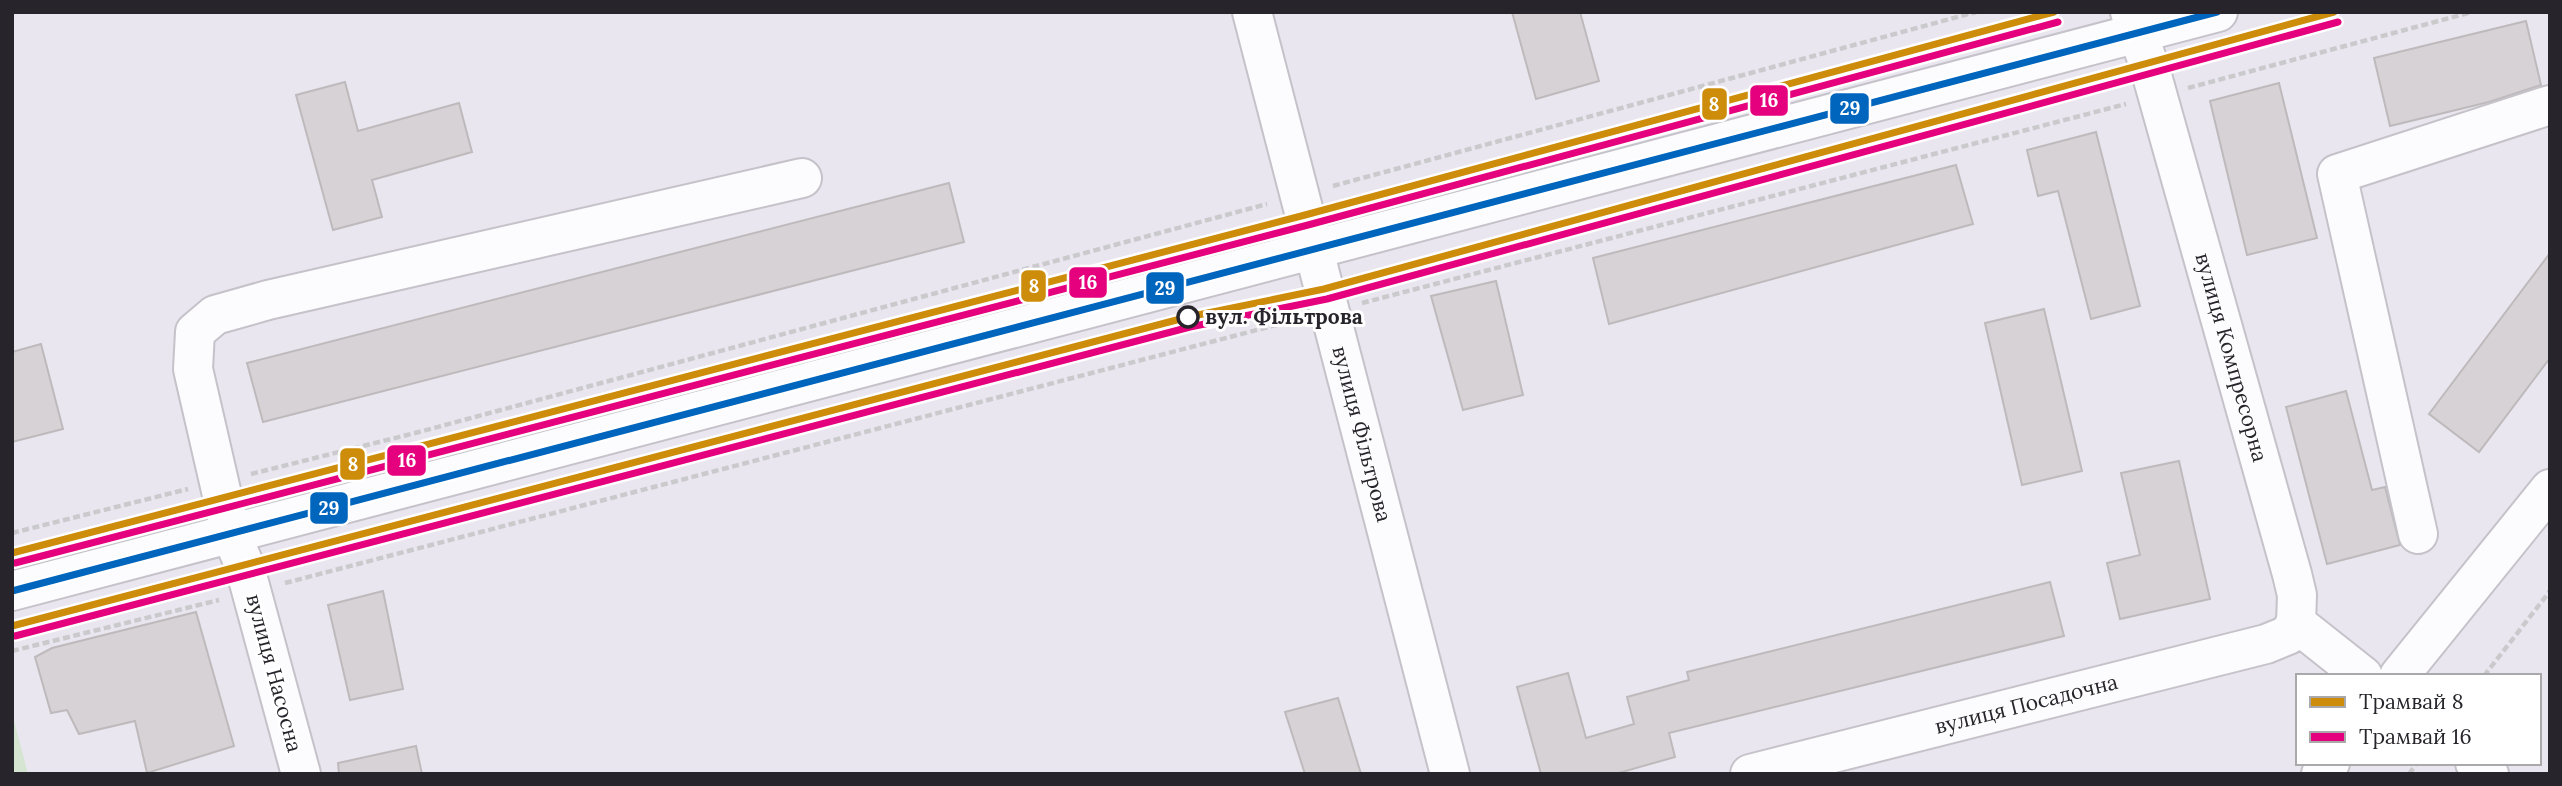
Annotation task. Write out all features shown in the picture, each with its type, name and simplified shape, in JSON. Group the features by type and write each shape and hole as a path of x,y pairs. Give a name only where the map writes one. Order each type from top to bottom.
{"street":[{"name":"вулиця Фільтрова","path":"1252,12 1450,774"},
{"path":"12,591 1313,248 2134,23 2218,12"},
{"name":"вулиця Компресорна","path":"2134,23 2292,574 2297,595 2296,623"},
{"path":"2418,534 2337,174 2550,105"},
{"name":"вулиця Насосна","path":"301,774 244,564 232,534 193,369 195,332 215,315 803,178"},
{"path":"2401,674 2550,489"},
{"path":"2296,623 2360,674"},
{"name":"вулиця Посадочна","path":"1750,774 2266,644 2288,635 2296,623"}],"path":[{"path":"419,432 1976,12"},
{"path":"513,526 2472,12"},
{"path":"2486,674 2550,591"}],"green space":[{"path":"12,713 28,774 12,774"}],"building":[{"path":"1512,12 1580,12 1599,81 1536,99"},
{"path":"2526,21 2541,85 2489,102 2390,126 2374,58"},
{"path":"345,82 358,131 459,103 472,152 372,180 382,217 333,230 296,95"},
{"path":"2279,83 2317,238 2247,255 2210,101"},
{"path":"2096,132 2140,306 2091,319 2058,191 2038,196 2027,150"},
{"path":"1956,165 1973,224 1609,324 1593,258"},
{"path":"949,183 964,242 263,422 247,363"},
{"path":"2550,253 2550,358 2479,452 2429,414"},
{"path":"1496,281 1523,395 1463,410 1431,296"},
{"path":"2044,309 2082,471 2022,485 1985,323"},
{"path":"41,344 63,429 12,442 12,352"},
{"path":"2346,391 2372,490 2385,487 2400,545 2327,564 2286,407"},
{"path":"2179,461 2210,599 2120,619 2107,563 2140,555 2121,473"},
{"path":"2050,582 2064,636 1669,733 1675,757 1615,774 1541,774 1517,687 1568,673 1586,738 1634,724 1627,697 1689,680 1687,672"},
{"path":"383,591 403,689 350,700 328,605"},
{"path":"196,612 234,746 147,773 135,721 79,734 67,710 51,713 35,657 52,648"},
{"path":"1338,698 1361,774 1305,774 1285,712"},
{"path":"416,746 422,774 339,774 338,763"}],"tram line":[{"name":"8","path":"12,553 1305,215 2054,12"},
{"name":"8","path":"12,626 1188,317 1324,289 2334,12"},
{"name":"16","path":"15,563 1308,225 2058,22"},
{"name":"16","path":"15,636 1190,327 1327,299 2338,22"}],"transit line":[{"name":"29","path":"12,591 2217,12"}],"place":[{"name":"вул. Фільтрова","path":"1188,317"}]}
